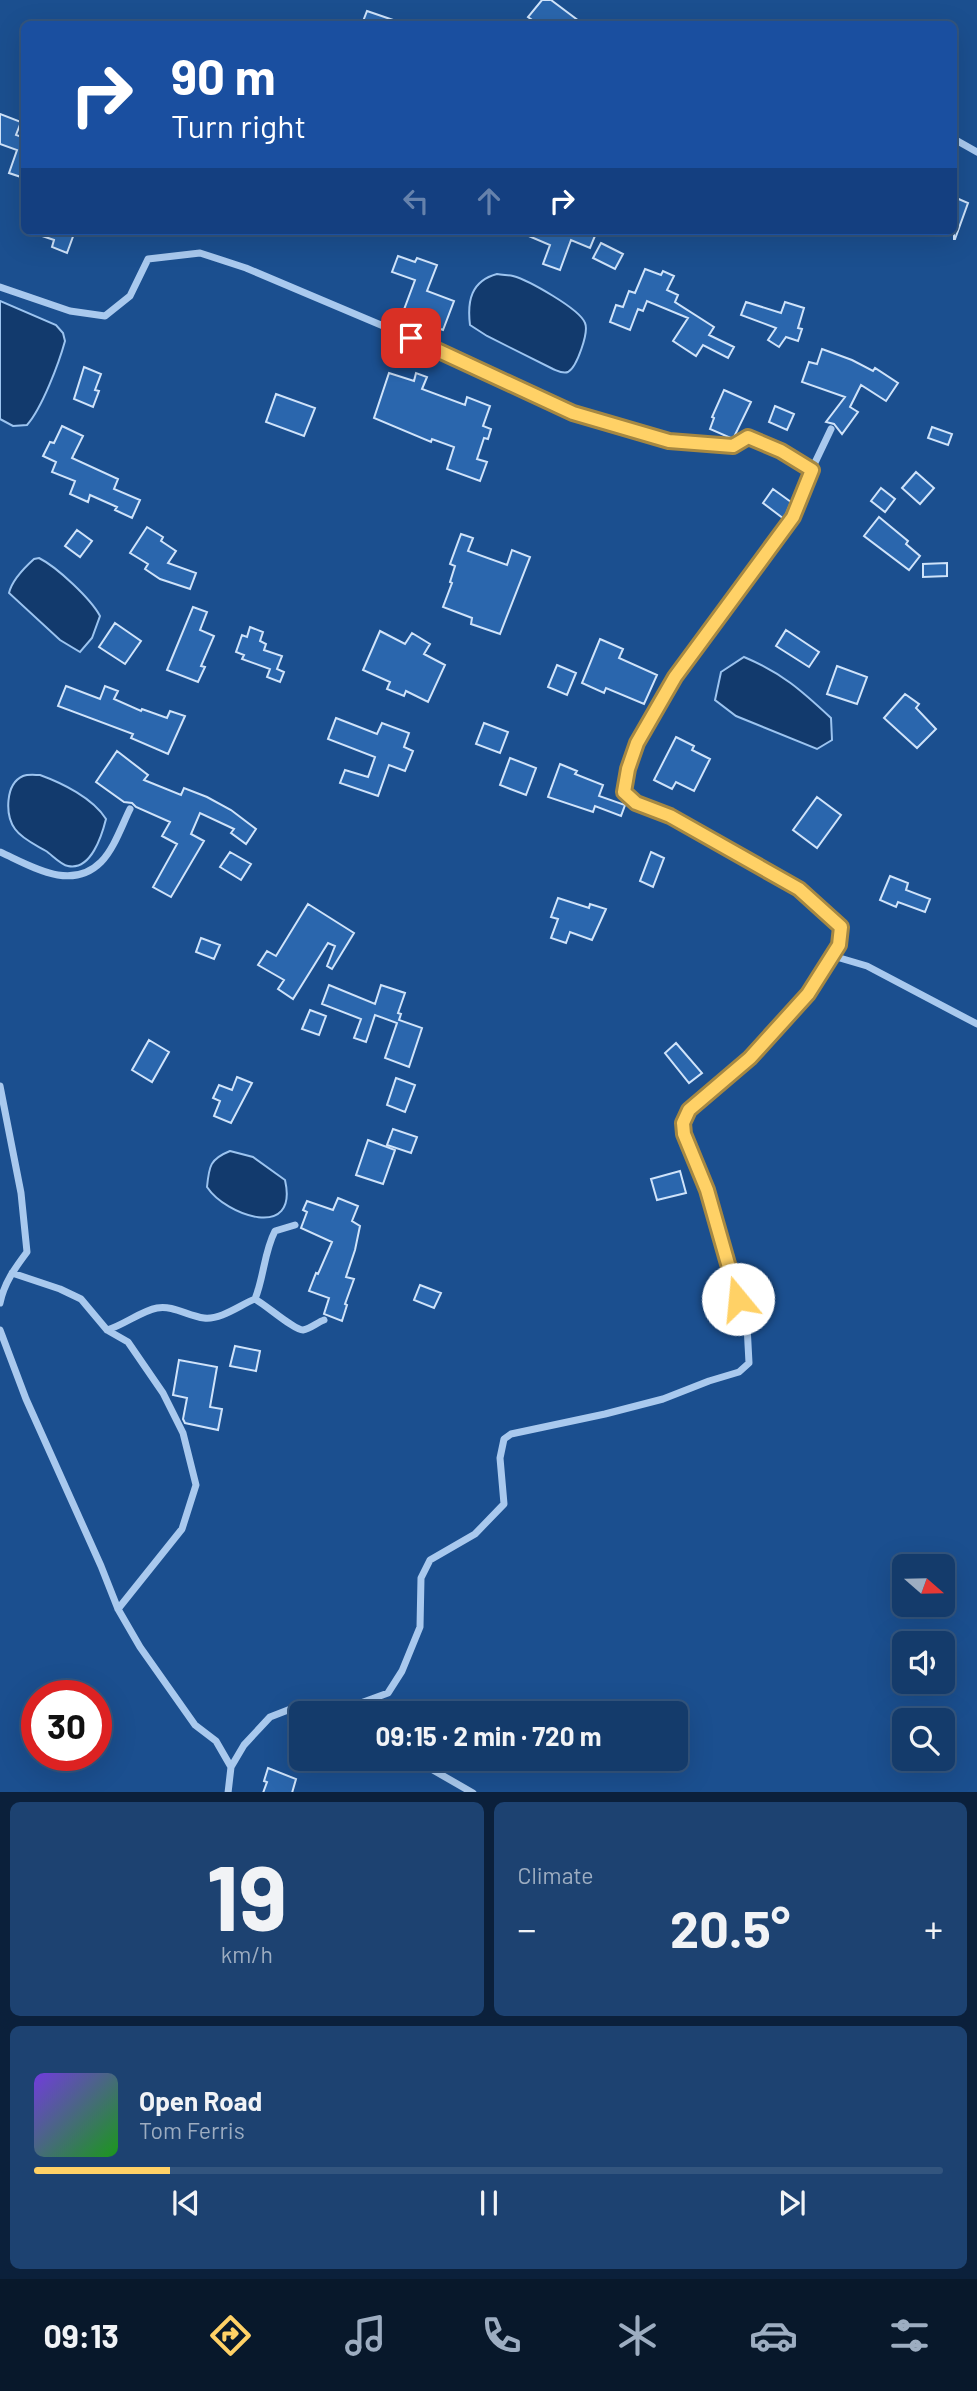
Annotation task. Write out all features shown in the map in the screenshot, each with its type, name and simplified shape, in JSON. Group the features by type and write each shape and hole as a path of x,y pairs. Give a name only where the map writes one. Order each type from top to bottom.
{"street":[{"path":"957,141 977,152"},
{"path":"0,286 70,310 105,316 130,296 148,259 200,253 246,268 388,328 573,413 669,441 733,446 748,437 781,451 812,470"},
{"path":"228,1792 230,1767 244,1745 270,1717 306,1703 346,1708 388,1693 402,1671 420,1628 421,1578 430,1560 475,1534 504,1504 500,1458 504,1439 511,1434 663,1399 739,1372 749,1363 747,1325 707,1190 684,1134 683,1123 689,1110 750,1058 808,994 839,945 841,927 799,889 670,816 636,803 624,792 637,743 675,677 793,517 831,429"},
{"path":"0,852 49,875 88,873 103,861 130,809"},
{"path":"833,956 867,966 977,1024"},
{"path":"0,1086 21,1193 27,1252 12,1273 2,1292 0,1303"},
{"path":"107,1330 155,1308 170,1307 206,1318 227,1313 255,1299 275,1231 295,1225"},
{"path":"12,1273 61,1289 81,1299 107,1330 128,1342 163,1393 183,1433 196,1485 182,1529 118,1609"},
{"path":"255,1299 269,1307 291,1327 303,1329 324,1320"},
{"path":"0,1330 26,1399 118,1609 195,1725 216,1741 230,1767"},
{"path":"435,1771 471,1792"}],"water":[{"path":"497,274 513,276 530,283 564,303 581,317 586,327 584,341 575,364 568,372 553,369 470,325 470,300 476,287 488,277"},
{"path":"0,301 56,325 63,333 65,341 44,397 27,425 13,426 0,419"},
{"path":"39,558 73,584 100,616 92,638 80,652 60,640 9,593 22,570"},
{"path":"744,657 790,683 831,718 832,740 817,749 736,716 715,700 721,672"},
{"path":"40,775 85,798 106,819 94,850 83,863 76,866 62,864 21,836 12,823 8,800 13,786 23,776"},
{"path":"230,1151 253,1157 285,1180 286,1199 281,1211 271,1217 258,1217 244,1214 216,1198 207,1187 209,1174 214,1160"}],"building":[{"path":"542,0 551,0 579,21 534,21 528,17"},
{"path":"367,11 396,21 363,21"},
{"path":"0,114 21,122 16,135 21,137 21,177 9,173 17,150 0,144"},
{"path":"957,198 968,203 957,233"},
{"path":"39,235 74,235 67,253 52,247 54,240"},
{"path":"526,235 595,235 590,248 571,240 560,270 543,264 550,245"},
{"path":"601,243 623,254 615,269 593,258"},
{"path":"398,256 415,262 417,258 437,265 427,291 454,301 443,330 402,315 415,280 392,272"},
{"path":"645,269 661,275 663,271 674,276 667,290 678,295 675,302 714,327 709,335 734,347 728,358 703,345 696,356 673,341 688,318 647,301 643,311 638,309 630,330 610,322 616,305 623,307 629,291 635,293"},
{"path":"746,302 781,313 785,302 804,308 798,328 802,329 798,341 786,337 779,347 768,340 776,328 741,315"},
{"path":"822,349 873,371 875,368 898,383 886,401 861,385 850,407 858,412 842,434 834,424 826,422 845,397 802,382 809,362 817,364"},
{"path":"84,367 101,374 93,407 74,399"},
{"path":"389,373 414,381 416,373 427,377 422,389 465,405 467,397 490,406 483,426 491,429 488,439 484,438 477,459 487,462 480,481 447,469 454,447 432,439 431,442 374,418"},
{"path":"724,390 751,402 733,439 710,429 714,418 712,417"},
{"path":"276,394 315,408 304,436 266,422"},
{"path":"775,406 794,414 787,430 769,422"},
{"path":"62,426 83,436 72,458 118,479 114,489 140,500 132,518 115,510 117,507 90,495 88,502 70,494 75,481 52,472 56,462 43,456 50,442 54,443"},
{"path":"932,427 952,434 948,445 928,438"},
{"path":"916,472 934,488 920,504 902,488"},
{"path":"881,488 895,499 885,512 871,501"},
{"path":"773,489 791,502 784,519 763,503"},
{"path":"879,517 908,541 906,544 920,556 909,570 864,536"},
{"path":"147,527 163,537 161,541 176,551 168,563 196,573 190,589 160,579 145,569 148,564 130,553"},
{"path":"77,530 92,541 80,557 65,546"},
{"path":"461,534 473,538 468,551 507,565 512,550 530,557 500,634 471,624 472,618 443,607 455,566 450,564"},
{"path":"947,563 947,576 923,577 923,564"},
{"path":"193,607 207,612 200,630 214,636 201,666 205,667 198,682 167,670"},
{"path":"115,623 141,641 125,664 99,647"},
{"path":"250,627 263,632 260,641 266,644 264,650 282,656 277,669 284,672 280,682 267,677 270,669 242,659 244,655 236,652 242,635 247,637"},
{"path":"786,630 819,652 809,667 776,646"},
{"path":"380,631 405,644 412,633 430,644 424,654 445,665 428,702 406,691 404,696 387,689 390,682 363,670"},
{"path":"600,639 623,649 619,658 657,675 644,704 606,688 604,693 582,683"},
{"path":"557,665 576,673 567,695 548,687"},
{"path":"837,666 867,677 857,704 827,694"},
{"path":"66,686 100,699 105,686 118,691 114,699 141,711 142,709 167,718 170,711 185,716 168,754 131,738 133,734 58,706"},
{"path":"905,694 919,704 916,708 936,729 917,748 884,718"},
{"path":"336,718 377,734 382,723 409,733 404,747 413,751 405,771 389,765 378,796 340,783 345,770 368,777 375,757 328,739"},
{"path":"484,723 508,732 500,753 476,744"},
{"path":"676,737 694,746 692,750 710,759 694,791 676,782 672,789 654,780"},
{"path":"117,751 148,775 144,780 181,795 184,788 207,797 231,810 256,829 246,844 231,833 234,829 200,813 191,834 204,841 171,897 153,887 177,844 162,836 170,822 132,803 124,802 96,782"},
{"path":"510,758 536,768 526,795 500,785"},
{"path":"560,764 577,771 575,774 603,785 599,796 625,805 621,816 595,806 593,812 548,797"},
{"path":"817,797 841,815 817,848 793,830"},
{"path":"230,852 251,864 241,880 220,867"},
{"path":"651,852 664,858 653,887 640,881"},
{"path":"890,876 908,883 906,890 930,899 925,912 898,902 896,907 880,900"},
{"path":"558,898 589,908 590,904 606,909 592,940 570,932 566,943 551,938 558,919 551,917"},
{"path":"308,904 354,933 332,969 327,966 335,946 328,943 293,999 278,989 284,980 258,965 267,951 276,956"},
{"path":"201,938 220,945 214,959 196,952"},
{"path":"329,985 375,1004 381,985 405,993 398,1013 401,1014 399,1020 422,1028 409,1067 385,1058 397,1023 375,1015 366,1042 354,1038 361,1019 322,1004"},
{"path":"310,1010 326,1016 319,1035 302,1029"},
{"path":"149,1040 169,1052 152,1082 132,1070"},
{"path":"676,1043 702,1073 689,1083 665,1053"},
{"path":"237,1077 252,1083 231,1123 214,1116 220,1101 213,1098 219,1085 232,1090"},
{"path":"396,1078 415,1085 405,1112 387,1105"},
{"path":"393,1129 417,1137 411,1153 387,1145"},
{"path":"368,1140 395,1150 383,1184 356,1175"},
{"path":"680,1171 686,1193 657,1200 651,1179"},
{"path":"338,1198 358,1206 352,1221 360,1226 346,1277 354,1279 342,1321 324,1314 329,1298 309,1291 332,1242 301,1228 307,1212 303,1210 307,1201 333,1210"},
{"path":"420,1285 441,1293 434,1308 414,1300"},
{"path":"235,1346 260,1351 256,1371 230,1366"},
{"path":"179,1360 217,1367 210,1407 222,1409 218,1430 185,1423 183,1419 187,1398 173,1395"},
{"path":"268,1768 296,1779 292,1792 263,1792 267,1782 264,1781"}],"route":[{"path":"411,338 573,413 669,441 712,442 733,446 748,437 781,451 812,470 793,517 675,677 637,743 624,792 636,803 670,816 799,889 841,927 839,945 808,994 750,1058 689,1110 683,1123 684,1134 707,1190 738,1299"}]}
